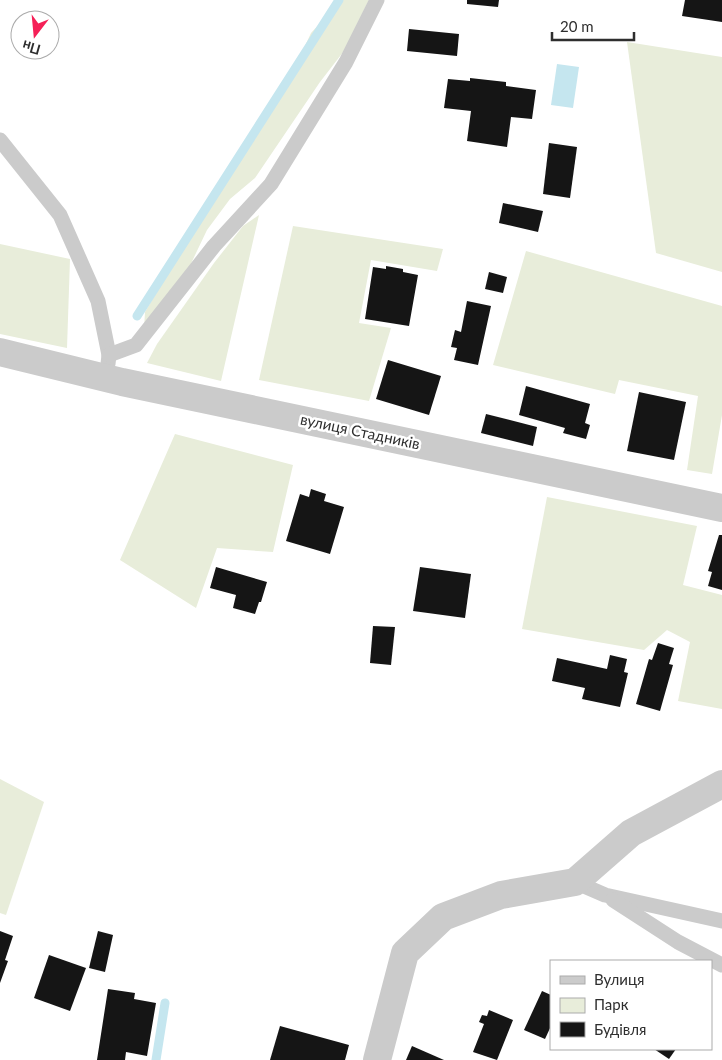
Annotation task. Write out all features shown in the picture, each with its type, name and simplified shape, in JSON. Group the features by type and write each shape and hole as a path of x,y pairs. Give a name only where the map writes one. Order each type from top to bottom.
{"street":[{"name":"вулиця Стадників","path":"0,352 107,367 722,508"},
{"path":"377,1060 405,953 443,917 502,895 575,882 630,832 722,784"}],"lane":[{"path":"0,140 60,215 98,301 107,367 136,345 214,246 271,184 346,62 377,0"},
{"path":"575,882 605,895 678,942 722,965"},
{"path":"605,895 722,921"}],"green space":[{"path":"338,0 369,0 344,51 320,82 255,178 230,199 207,230 186,274 144,329 145,312 184,246 216,198 228,172 299,59 311,33 334,8"},
{"path":"627,42 722,57 722,272 656,253"},
{"path":"259,215 221,381 147,363 157,344 214,263 243,226"},
{"path":"293,226 443,249 437,271 371,260 359,323 391,328 369,401 259,380"},
{"path":"0,244 70,259 67,348 0,334"},
{"path":"526,251 722,306 722,415 712,474 687,470 698,396 619,380 615,394 493,365"},
{"path":"175,434 293,465 273,552 217,548 196,608 120,560"},
{"path":"547,497 697,526 683,585 722,595 722,709 678,701 690,642 667,630 644,650 522,629"},
{"path":"0,779 44,802 6,915 0,913"}],"water":[{"path":"557,64 579,67 573,108 551,105"}],"building":[{"path":"467,0 499,0 498,7 467,4"},
{"path":"685,0 722,0 722,22 682,16"},
{"path":"409,29 459,34 457,56 407,51"},
{"path":"470,78 506,82 506,86 536,90 532,119 511,117 507,147 467,141 471,111 444,108 448,79 470,81"},
{"path":"549,143 577,147 570,198 543,194"},
{"path":"503,203 543,211 538,232 499,223"},
{"path":"386,266 403,269 403,272 418,275 409,326 365,319 373,267 386,269"},
{"path":"489,272 507,277 503,293 485,289"},
{"path":"467,301 491,306 478,365 454,360 457,348 451,347 455,330 461,332"},
{"path":"388,360 441,376 429,415 376,399"},
{"path":"526,386 590,404 585,423 590,425 586,439 563,433 565,428 519,415"},
{"path":"639,392 686,402 674,460 627,451"},
{"path":"486,414 537,427 533,446 481,433"},
{"path":"311,489 326,494 324,501 344,507 330,554 286,541 300,494 309,497"},
{"path":"719,535 722,535 722,590 708,586 712,572 708,571"},
{"path":"216,567 267,582 255,614 233,608 236,595 210,588"},
{"path":"420,567 471,574 465,618 413,611"},
{"path":"373,626 395,627 391,665 370,663"},
{"path":"658,643 674,648 669,664 673,665 660,711 636,704 649,659 652,660"},
{"path":"610,655 627,659 624,672 628,673 620,707 582,699 585,688 552,681 557,658 607,669"},
{"path":"0,931 13,936 5,960 8,961 0,983"},
{"path":"98,931 113,935 105,972 89,968"},
{"path":"49,955 86,968 70,1011 34,998"},
{"path":"108,989 135,993 134,999 156,1003 147,1056 126,1052 125,1060 97,1060"},
{"path":"542,991 550,995 550,1028 545,1039 524,1030"},
{"path":"489,1010 513,1020 497,1060 473,1052 484,1024 479,1022 482,1015 487,1016"},
{"path":"280,1026 349,1045 345,1060 270,1060"},
{"path":"412,1046 444,1060 406,1060"},
{"path":"656,1050 675,1050 669,1059"}],"waterway":[{"path":"137,316 339,0"},
{"path":"156,1060 165,1003"}]}
